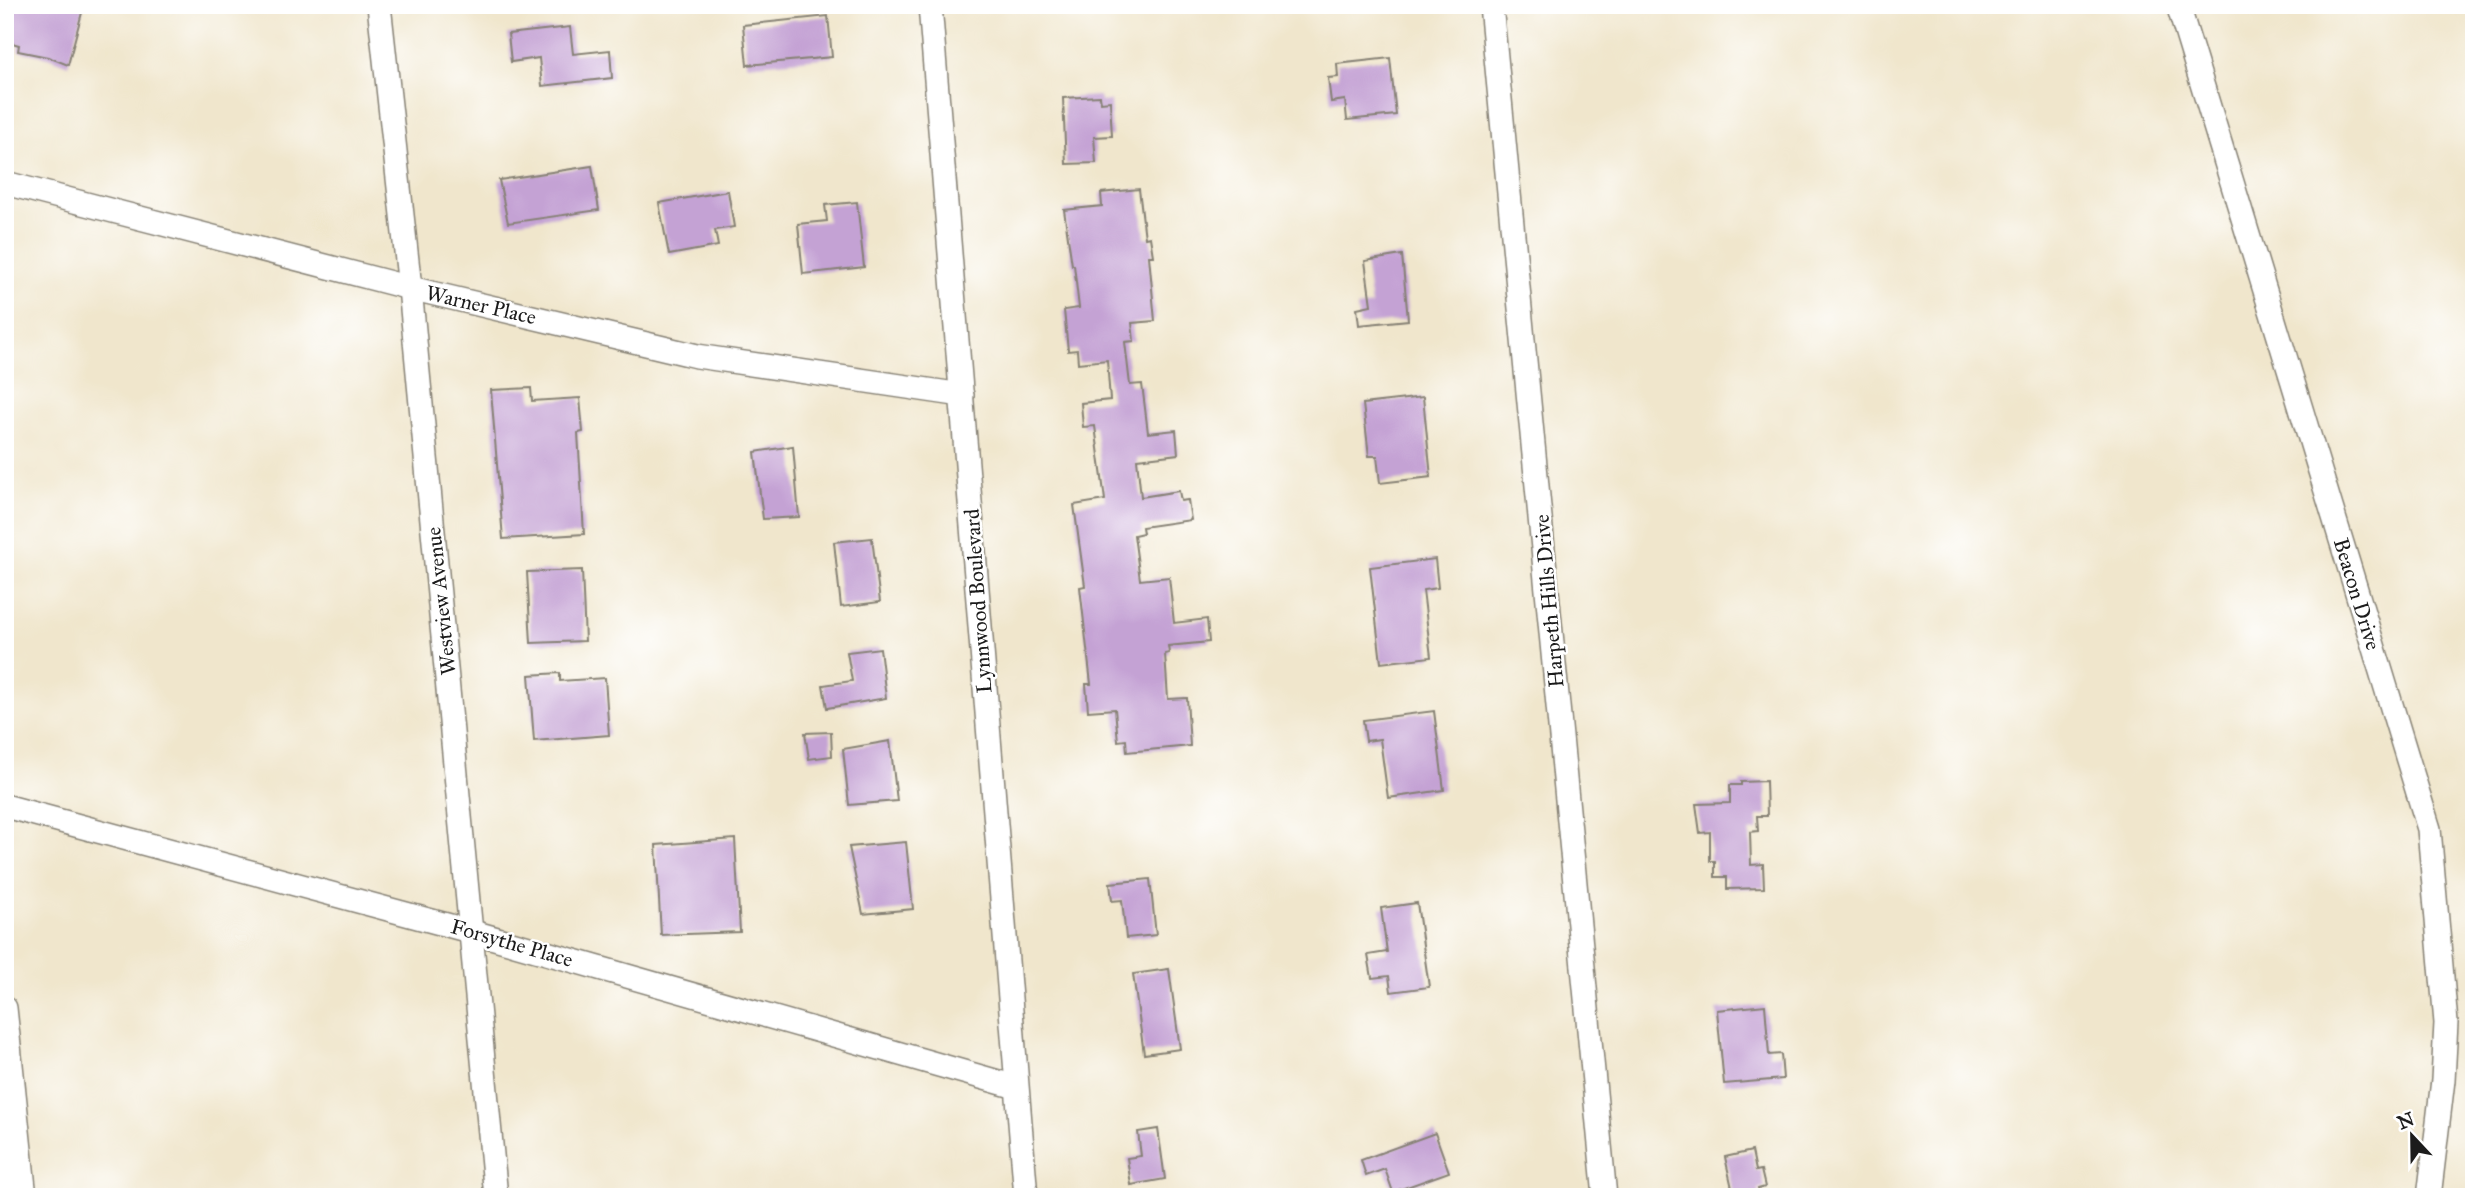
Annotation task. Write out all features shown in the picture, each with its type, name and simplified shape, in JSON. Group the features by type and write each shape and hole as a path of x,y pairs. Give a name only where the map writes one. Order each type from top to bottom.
{"street":[{"name":"Westview Avenue","path":"379,5 410,288 496,1197"},
{"name":"Lynnwood Boulevard","path":"930,5 1026,1197"},
{"name":"Harpeth Hills Drive","path":"1491,5 1605,1197"},
{"name":"Beacon Drive","path":"2178,5 2429,829 2446,1023 2442,1088 2429,1197"},
{"name":"Warner Place","path":"5,183 410,288 697,356 962,395"},
{"name":"Forsythe Place","path":"5,806 473,932 1016,1087"},
{"path":"5,1008 25,1197"}],"building":[{"path":"5,5 84,5 68,65 48,57 18,51 19,45 5,41"},
{"path":"828,16 832,57 747,65 743,25"},
{"path":"570,27 573,54 610,50 612,78 542,86 539,58 511,62 508,34"},
{"path":"1390,58 1396,115 1347,120 1345,100 1331,102 1328,78 1338,77 1337,64"},
{"path":"1100,96 1101,102 1110,101 1112,136 1094,137 1096,163 1066,164 1063,98"},
{"path":"592,166 599,210 508,223 499,180"},
{"path":"1139,189 1145,238 1150,237 1153,256 1149,256 1155,321 1132,323 1134,341 1125,342 1130,385 1142,384 1148,433 1176,430 1178,454 1137,459 1141,497 1179,491 1181,501 1188,500 1191,520 1142,527 1143,533 1134,535 1140,580 1169,577 1174,623 1207,619 1209,642 1168,646 1169,653 1165,654 1168,699 1187,698 1190,746 1127,752 1126,740 1118,741 1115,709 1088,711 1086,684 1091,684 1080,587 1085,586 1074,505 1105,500 1095,426 1083,427 1081,403 1110,400 1107,360 1078,363 1077,350 1068,351 1064,310 1079,308 1064,210 1102,206 1101,193"},
{"path":"728,191 734,227 715,230 718,246 669,255 659,203"},
{"path":"857,202 864,267 803,274 798,224 827,221 825,205"},
{"path":"1402,255 1408,320 1359,325 1357,308 1371,305 1365,261"},
{"path":"531,388 532,401 580,398 583,432 578,433 584,534 503,539 491,390"},
{"path":"1423,397 1431,477 1380,483 1377,456 1369,456 1363,404"},
{"path":"793,446 799,517 763,519 755,452"},
{"path":"872,538 880,602 841,607 834,542"},
{"path":"1435,559 1438,588 1423,590 1431,657 1381,663 1370,567"},
{"path":"582,570 585,641 531,643 527,572"},
{"path":"880,648 886,698 827,708 823,685 852,681 847,652"},
{"path":"560,673 560,681 605,678 609,735 534,741 529,675"},
{"path":"1434,711 1444,790 1388,798 1380,739 1366,741 1363,720"},
{"path":"831,732 832,756 809,759 805,733"},
{"path":"890,741 897,801 849,805 843,749"},
{"path":"1766,781 1767,816 1757,816 1758,831 1750,832 1751,865 1763,864 1764,888 1727,889 1727,877 1715,877 1715,861 1710,861 1710,832 1700,833 1696,804 1730,803 1730,785"},
{"path":"735,839 740,932 661,935 656,845"},
{"path":"906,842 913,909 863,914 849,847"},
{"path":"1150,879 1156,935 1126,938 1122,900 1112,901 1110,883"},
{"path":"1417,903 1429,987 1391,992 1389,976 1372,978 1368,955 1387,952 1381,908"},
{"path":"1169,969 1180,1049 1144,1054 1133,974"},
{"path":"1765,1005 1769,1055 1781,1054 1783,1079 1724,1084 1717,1010"},
{"path":"1158,1129 1165,1179 1131,1185 1127,1158 1141,1156 1138,1132"},
{"path":"1435,1133 1449,1172 1393,1192 1385,1169 1366,1176 1361,1160"},
{"path":"1752,1151 1756,1171 1761,1170 1765,1187 1758,1189 1760,1197 1734,1197 1725,1157"}]}
